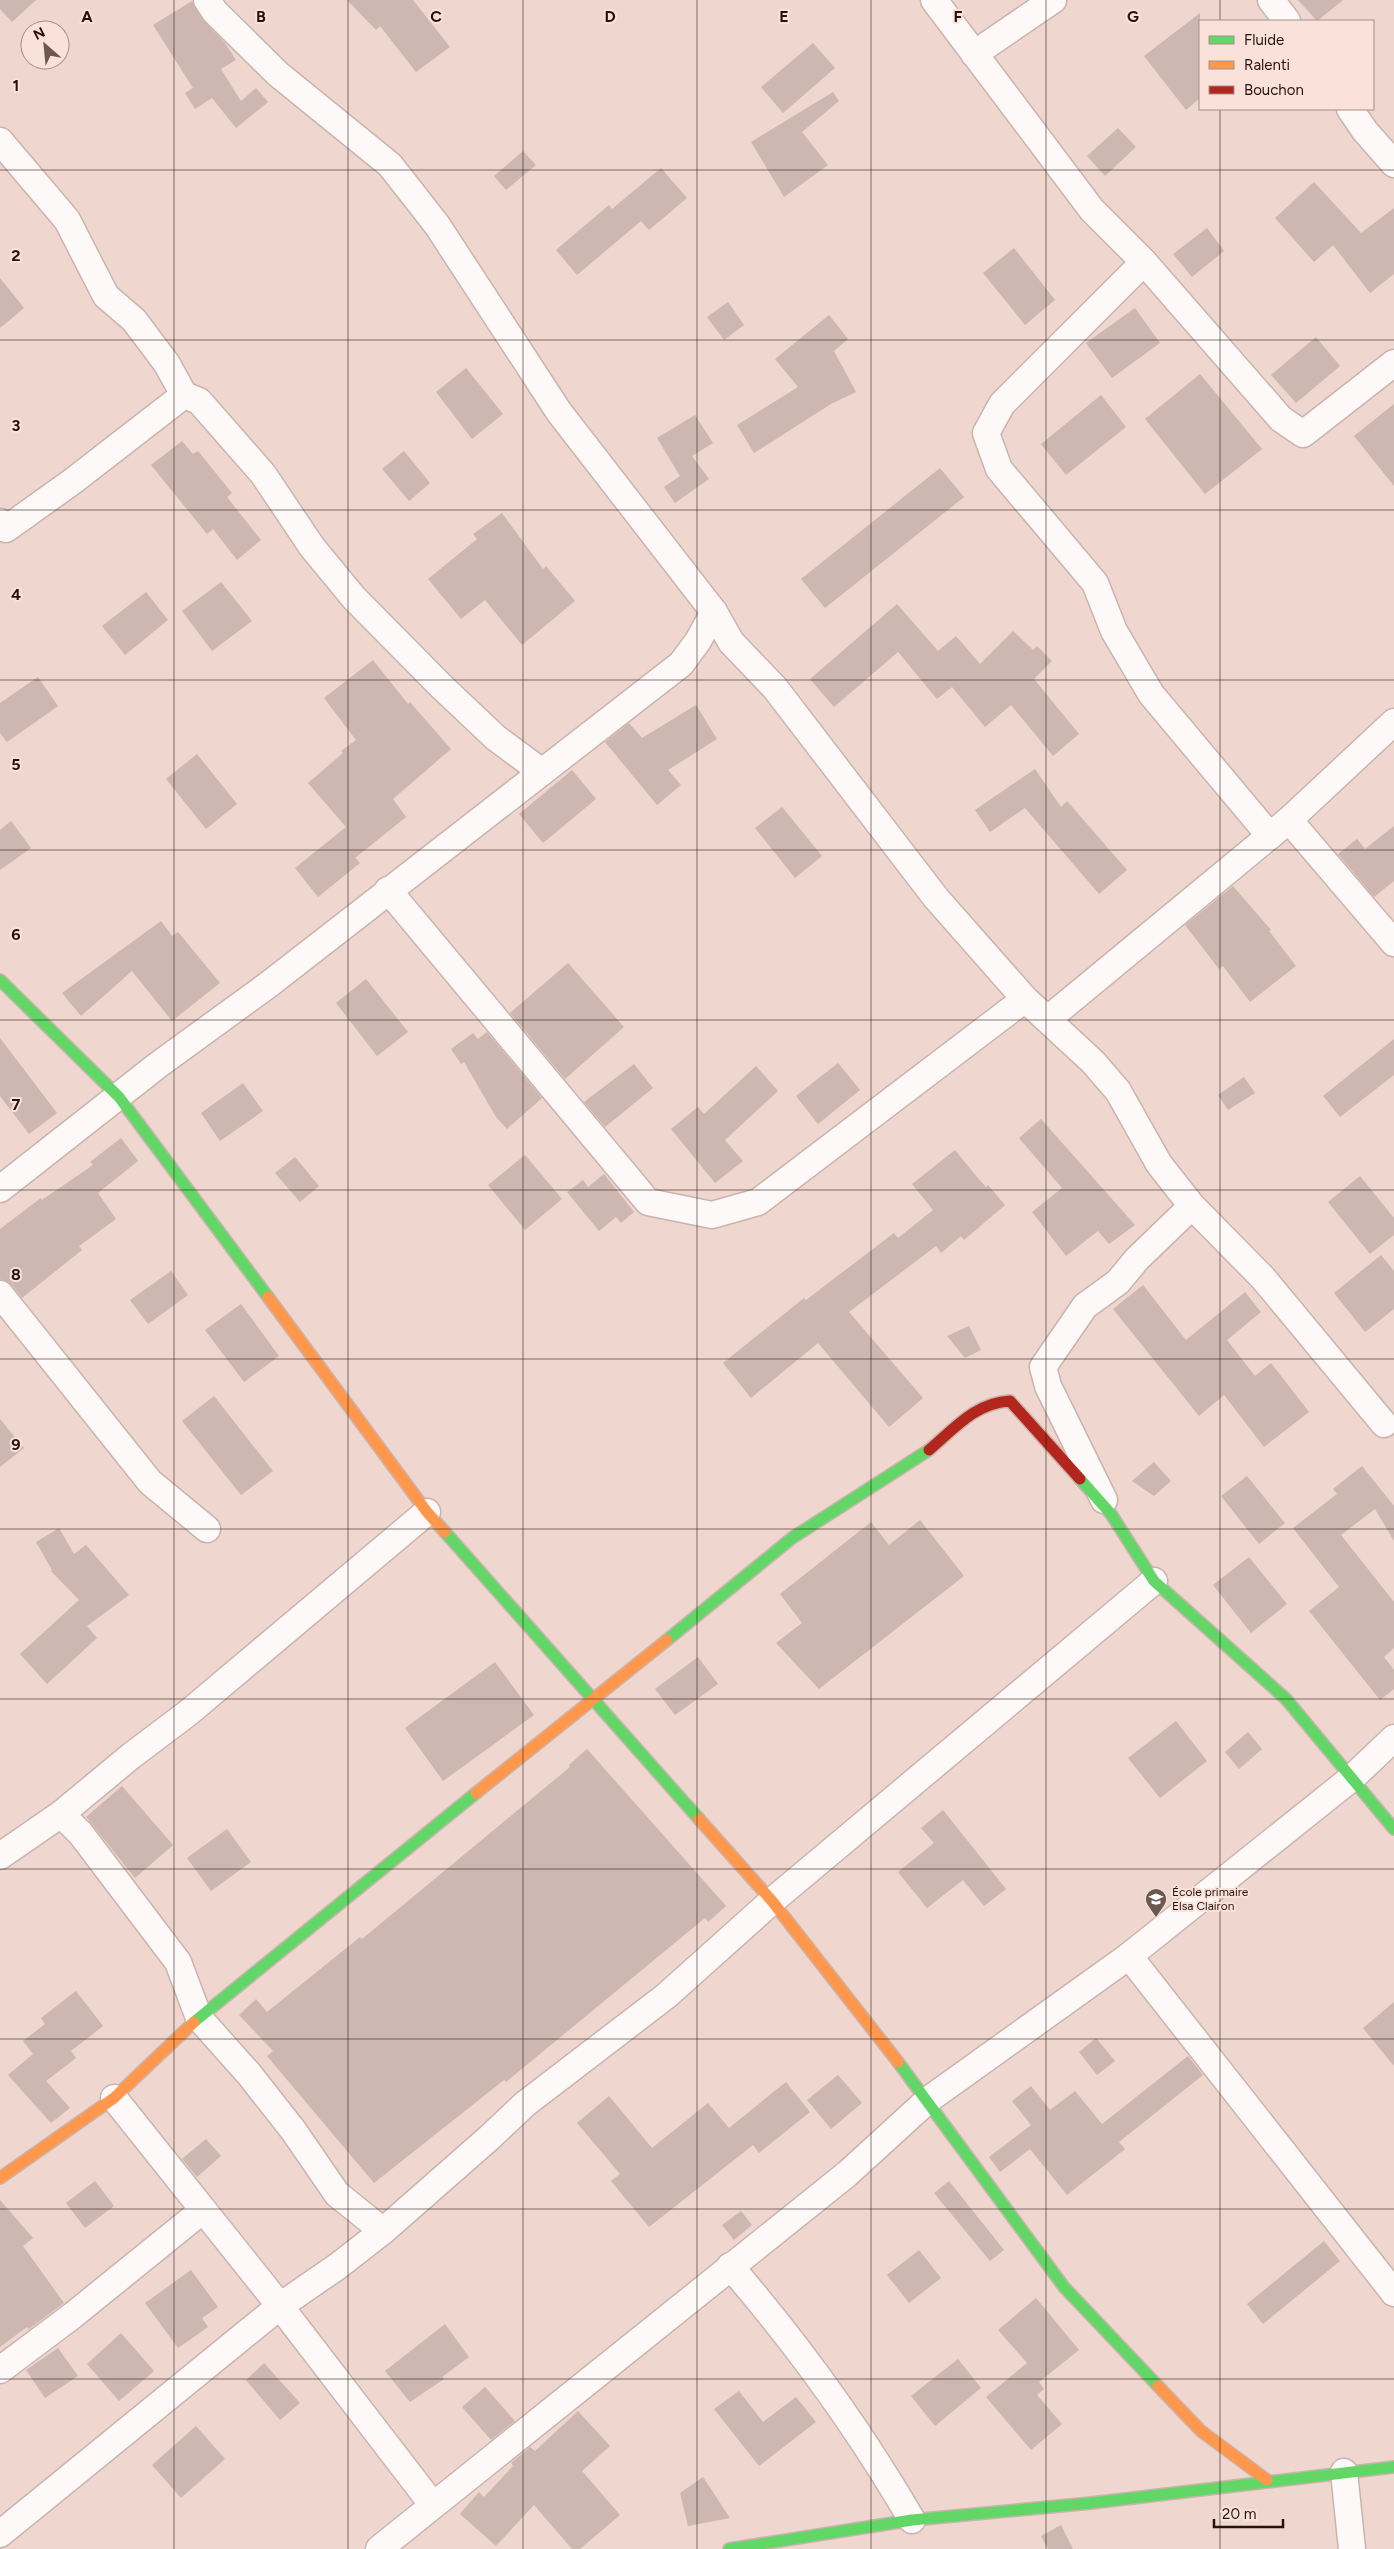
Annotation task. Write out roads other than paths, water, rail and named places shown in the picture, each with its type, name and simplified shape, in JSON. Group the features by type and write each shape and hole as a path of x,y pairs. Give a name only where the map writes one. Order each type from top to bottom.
{"street":[{"path":"207,0 215,12 278,74 390,165 437,225 559,412 714,612 731,642 775,688 936,898 1025,999 1093,1062 1118,1091 1159,1164 1192,1206 1263,1278 1391,1425"},
{"path":"934,0 1092,210 1144,262 1281,419 1303,434 1394,363"},
{"path":"974,54 1053,0"},
{"path":"1271,0 1286,20"},
{"path":"1351,110 1394,164"},
{"path":"0,141 67,220 106,296 134,320 167,364 184,395 199,400 263,474 312,547 354,598 442,687 489,731 542,772"},
{"path":"1144,262 1002,404 986,433 999,469 1095,583 1114,631 1151,694 1279,828 1394,943"},
{"path":"2,529 73,481 184,395"},
{"path":"0,1190 158,1065 268,985 681,664 698,641 714,612"},
{"path":"1048,1019 1279,828 1394,722"},
{"path":"388,890 648,1202 712,1215 758,1202 1025,999"},
{"path":"0,980 119,1097 427,1512 772,1901 928,2100 1064,2287 1201,2431 1267,2480"},
{"path":"1192,1206 1137,1259 1118,1282 1085,1306 1042,1366 1048,1386 1111,1514 1154,1581 1286,1699 1353,1777 1394,1829"},
{"path":"0,1294 150,1482 207,1528"},
{"path":"0,2178 114,2098 199,2018 593,1698 715,1603 792,1538 920,1458 974,1412 993,1402 1010,1401 1111,1514"},
{"path":"0,1856 61,1814 131,1756 188,1713 427,1512"},
{"path":"0,2534 280,2306 338,2266 383,2230 489,2138 525,2104 666,1996 772,1901 1154,1581"},
{"path":"378,2549 847,2174 928,2100 1129,1956 1353,1777 1394,1738"},
{"path":"61,1814 81,1834 178,1962 199,2018 249,2074 293,2130 337,2194 383,2230"},
{"path":"1129,1956 1394,2293"},
{"path":"114,2098 280,2306 432,2504"},
{"path":"0,2370 72,2316 203,2210"},
{"path":"730,2266 770,2313 842,2409 875,2456 912,2520"},
{"path":"729,2549 912,2520 1091,2503 1267,2480 1394,2467"},
{"path":"1344,2472 1352,2549"},
{"path":"817,2549 838,2531"},
{"path":"0,2538 9,2549"}],"place":[{"name":"École primaire Elsa Clairon","path":"1156,1918"}]}
